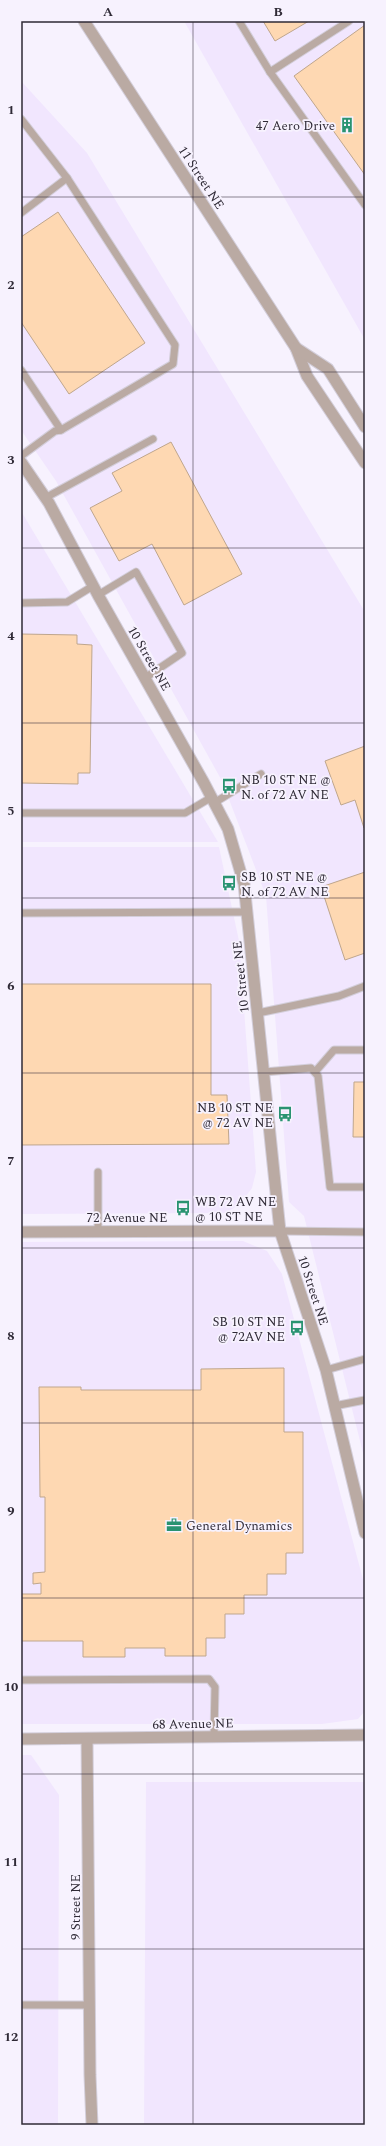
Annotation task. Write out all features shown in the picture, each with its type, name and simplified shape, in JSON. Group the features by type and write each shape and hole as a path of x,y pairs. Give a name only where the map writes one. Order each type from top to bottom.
{"street":[{"name":"11 Street NE","path":"84,21 296,348 307,376 365,463"},
{"name":"11 Street NE","path":"296,348 328,369 365,426"},
{"name":"10 Street NE","path":"21,462 45,498 228,829 244,884 280,1231 326,1370 334,1406 363,1512 365,1533"},
{"name":"72 Avenue NE","path":"21,1232 280,1231"},
{"name":"68 Avenue NE","path":"21,1739 365,1735"},
{"name":"9 Street NE","path":"87,1739 89,2005 92,2125"},
{"name":"9 Street NE","path":"86,2125 90,2075"}],"lane":[{"path":"239,21 270,72 365,205"},
{"path":"270,72 349,21"},
{"path":"21,119 67,178 174,345 173,364 61,430 55,431 21,456"},
{"path":"21,213 67,178"},
{"path":"21,370 61,430"},
{"path":"45,498 152,439"},
{"path":"21,603 67,602 136,572 182,654 145,678"},
{"path":"21,813 185,813 213,800 261,774"},
{"path":"21,913 247,912"},
{"path":"258,1013 339,996 365,986"},
{"path":"314,1072 334,1050 365,1050"},
{"path":"264,1072 311,1068 318,1076 330,1187 365,1187"},
{"path":"98,1172 98,1231"},
{"path":"280,1231 365,1232"},
{"path":"326,1370 365,1359"},
{"path":"334,1406 365,1400"},
{"path":"21,1680 209,1679 215,1687 214,1736"},
{"path":"21,2005 89,2005"}],"shaded area":[{"path":"184,21 365,21 365,340"},
{"path":"21,81 87,153 365,612 365,1461 304,1216 289,1202 266,896 222,781 56,481 21,430"},
{"path":"21,511 218,842 21,842"},
{"path":"21,847 219,847 239,941 256,1172 252,1188 239,1205 225,1213 21,1214"},
{"path":"243,1241 267,1251 282,1274 365,1587 365,1711 358,1719 322,1724 21,1724 21,1242"},
{"path":"21,1755 31,1755 59,1795 58,2125 21,2125"},
{"path":"146,1782 365,1782 365,2125 144,2125"}],"building":[{"path":"263,21 309,21 275,41"},
{"name":"47 Aero Drive","path":"365,25 365,175 294,76"},
{"path":"58,212 145,343 69,394 21,322 21,237"},
{"path":"171,442 242,574 184,605 152,544 119,561 90,508 122,491 112,473"},
{"path":"21,634 77,635 77,644 92,645 90,773 78,773 78,784 21,783"},
{"path":"365,746 364,828 355,800 341,805 325,761"},
{"path":"365,872 365,953 345,960 321,887"},
{"path":"21,984 211,984 211,1095 227,1095 229,1144 21,1145"},
{"path":"354,1082 365,1082 365,1137 353,1137"},
{"name":"General Dynamics","path":"284,1368 284,1432 303,1432 303,1553 286,1553 286,1574 267,1574 267,1595 244,1595 244,1614 225,1614 225,1638 206,1638 206,1656 165,1656 165,1648 125,1648 125,1657 83,1657 83,1641 21,1641 21,1594 41,1594 41,1583 33,1584 33,1573 45,1572 45,1497 40,1497 39,1387 81,1387 81,1390 201,1390 201,1369"}],"place":[{"name":"47 Aero Drive","path":"347,125"},
{"name":"NB 10 ST NE @ N. of 72 AV NE","path":"229,786"},
{"name":"SB 10 ST NE @ N. of 72 AV NE","path":"229,883"},
{"name":"NB 10 ST NE @ 72 AV NE","path":"285,1114"},
{"name":"WB 72 AV NE @ 10 ST NE","path":"183,1208"},
{"name":"SB 10 ST NE @ 72AV NE","path":"297,1328"},
{"name":"General Dynamics","path":"174,1525"}]}
